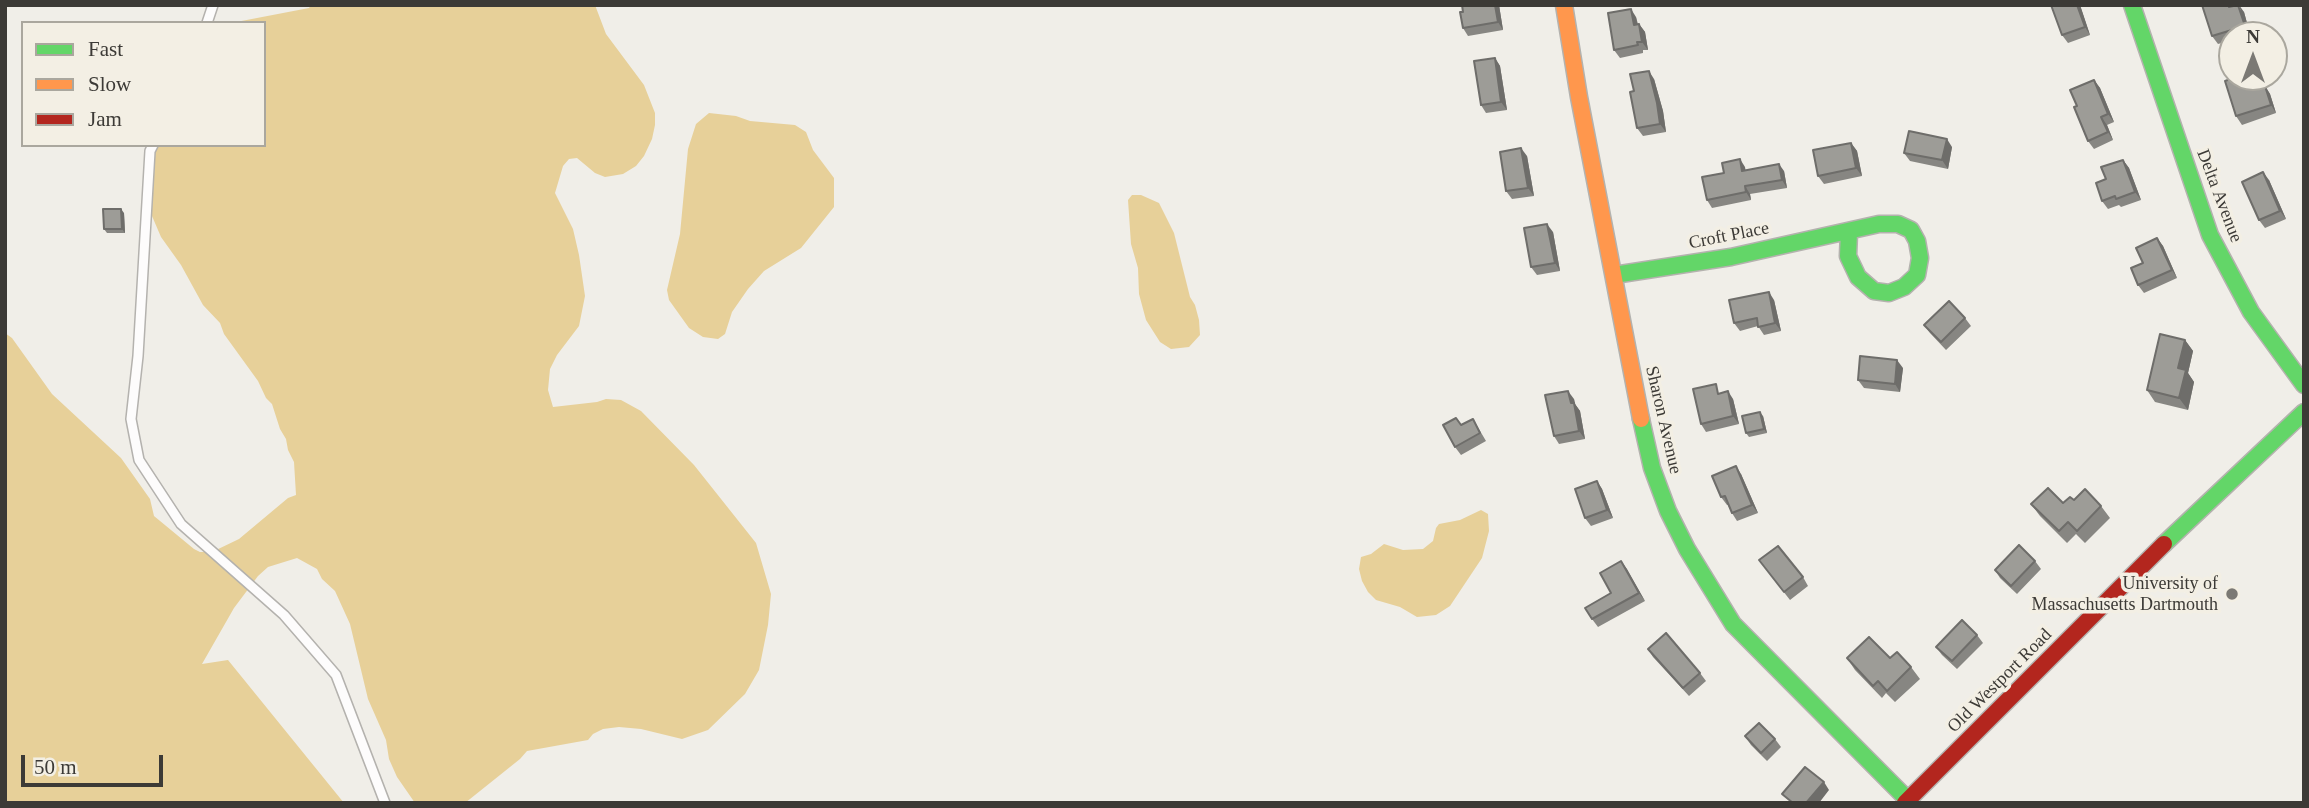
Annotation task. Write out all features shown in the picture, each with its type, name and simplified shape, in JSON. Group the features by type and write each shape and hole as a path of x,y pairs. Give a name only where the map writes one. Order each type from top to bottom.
{"street":[{"name":"Sharon Avenue","path":"1564,5 1579,97 1652,468 1668,511 1687,549 1733,624 1907,801"},
{"name":"Delta Avenue","path":"2133,5 2210,234 2251,312 2304,385"},
{"name":"Croft Place","path":"1614,275 1731,257 1879,225 1898,223 1911,230 1917,241 1920,258 1917,275 1904,287 1889,293 1874,291 1858,277 1848,256 1849,232"},
{"name":"Old Westport Road","path":"1907,801 2166,541 2304,412"}],"lane":[{"path":"152,147 138,356 131,419 139,460 181,524 284,615 336,675 386,803"}],"shaded area":[{"path":"311,5 595,5 606,34 644,85 655,113 655,125 644,156 636,166 623,174 605,177 595,173 577,158 569,159 563,166 555,193 573,229 585,296 579,326 550,369 548,390 553,407 606,399 621,400 641,411 694,465 756,543 771,594 759,670 745,694 708,730 682,739 641,729 603,729 588,740 527,751 465,803 415,803 397,777 389,759 386,740 368,699 350,624 335,591 322,579 317,569 297,558 268,567 258,576 234,608 202,664 228,660 344,803 5,803 5,333 12,338 52,394 121,458 150,499 154,516 194,549 212,552 239,539 288,498 296,495 294,462 272,404 224,334 220,323 203,305 181,265 161,237 152,216 148,186 154,147 266,147 266,21 241,21 309,8"},
{"path":"709,113 736,116 750,121 795,125 806,132 813,150 834,178 834,207 801,248 764,271 748,289 732,312 725,334 718,339 703,337 689,328 669,300 667,290 680,234 688,149 696,124"},
{"path":"1132,195 1141,195 1159,203 1174,233 1190,297 1199,320 1200,335 1189,347 1171,349 1160,342 1146,320 1139,294 1138,268 1131,244 1128,200"},
{"path":"1481,510 1488,514 1489,531 1482,558 1450,606 1436,615 1417,617 1400,607 1376,600 1368,592 1359,569 1361,557 1371,554 1384,544 1403,550 1423,549 1433,541 1439,524 1460,520"}],"building":[{"path":"1462,5 1495,5 1498,22 1463,28 1460,12 1463,12"},
{"path":"2051,5 2077,5 2085,27 2062,35"},
{"path":"2202,5 2238,5 2243,21 2218,21 2218,34 2212,36"},
{"path":"1631,9 1634,25 1639,24 1642,42 1614,50 1608,13"},
{"path":"1495,58 1501,102 1481,105 1474,61"},
{"path":"1649,71 1660,124 1637,128 1630,92 1634,91 1630,74"},
{"path":"2094,80 2108,114 2101,117 2108,132 2088,141 2070,90"},
{"path":"2228,91 2267,91 2271,105 2236,116"},
{"path":"1909,131 1947,139 1942,160 1904,153"},
{"path":"1851,143 1856,168 1818,176 1813,150"},
{"path":"1521,148 1528,188 1506,191 1500,152"},
{"path":"1740,159 1742,171 1779,164 1782,180 1745,186 1746,192 1707,200 1702,177 1724,173 1722,163"},
{"path":"2123,160 2135,192 2102,201 2096,183 2106,179 2101,167"},
{"path":"2263,172 2280,211 2259,220 2242,182"},
{"path":"103,209 121,209 122,229 104,229"},
{"path":"1547,224 1555,263 1531,267 1524,228"},
{"path":"2157,238 2172,270 2138,285 2131,268 2143,263 2136,248"},
{"path":"1769,292 1775,323 1758,327 1757,318 1734,323 1729,300"},
{"path":"1949,301 1965,318 1941,342 1924,325"},
{"path":"2160,334 2185,340 2178,368 2186,370 2179,398 2147,390"},
{"path":"1860,356 1897,360 1895,384 1858,380"},
{"path":"1716,384 1718,394 1728,391 1733,416 1701,424 1693,389"},
{"path":"1568,391 1571,403 1574,403 1579,431 1554,436 1545,395"},
{"path":"1760,412 1764,429 1746,433 1742,416"},
{"path":"1456,418 1461,425 1473,419 1480,433 1455,447 1443,425"},
{"path":"1736,466 1752,505 1732,513 1712,476"},
{"path":"1597,481 1607,510 1585,518 1575,489"},
{"path":"2048,488 2063,503 2070,497 2074,500 2085,489 2101,506 2077,531 2068,522 2059,531 2031,504"},
{"path":"2019,545 2035,561 2011,586 1995,570"},
{"path":"1778,546 1803,577 1784,592 1759,560"},
{"path":"1621,561 1639,593 1592,619 1585,608 1611,593 1600,573"},
{"path":"1962,620 1977,635 1952,661 1936,647"},
{"path":"1666,633 1700,673 1683,688 1648,649"},
{"path":"1869,637 1890,658 1897,652 1911,667 1887,691 1878,681 1873,686 1847,658"},
{"path":"1759,723 1775,739 1761,753 1745,736"},
{"path":"1805,767 1824,782 1806,803 1793,803 1782,794"}],"traffic: fast":[{"path":"2132,5 2210,235 2251,312 2304,385"},
{"path":"1614,275 1731,257 1879,224 1898,224 1911,230 1917,241 1920,258 1917,275 1904,287 1889,293 1874,291 1858,277 1848,256 1849,232"},
{"path":"2164,544 2304,412"},
{"path":"1641,419 1652,468 1668,511 1687,549 1733,624 1908,800"}],"traffic: slow":[{"path":"1564,5 1641,419"}],"traffic: jam":[{"path":"1905,803 2164,544"}],"place":[{"name":"University of Massachusetts Dartmouth","path":"2232,594"}]}
